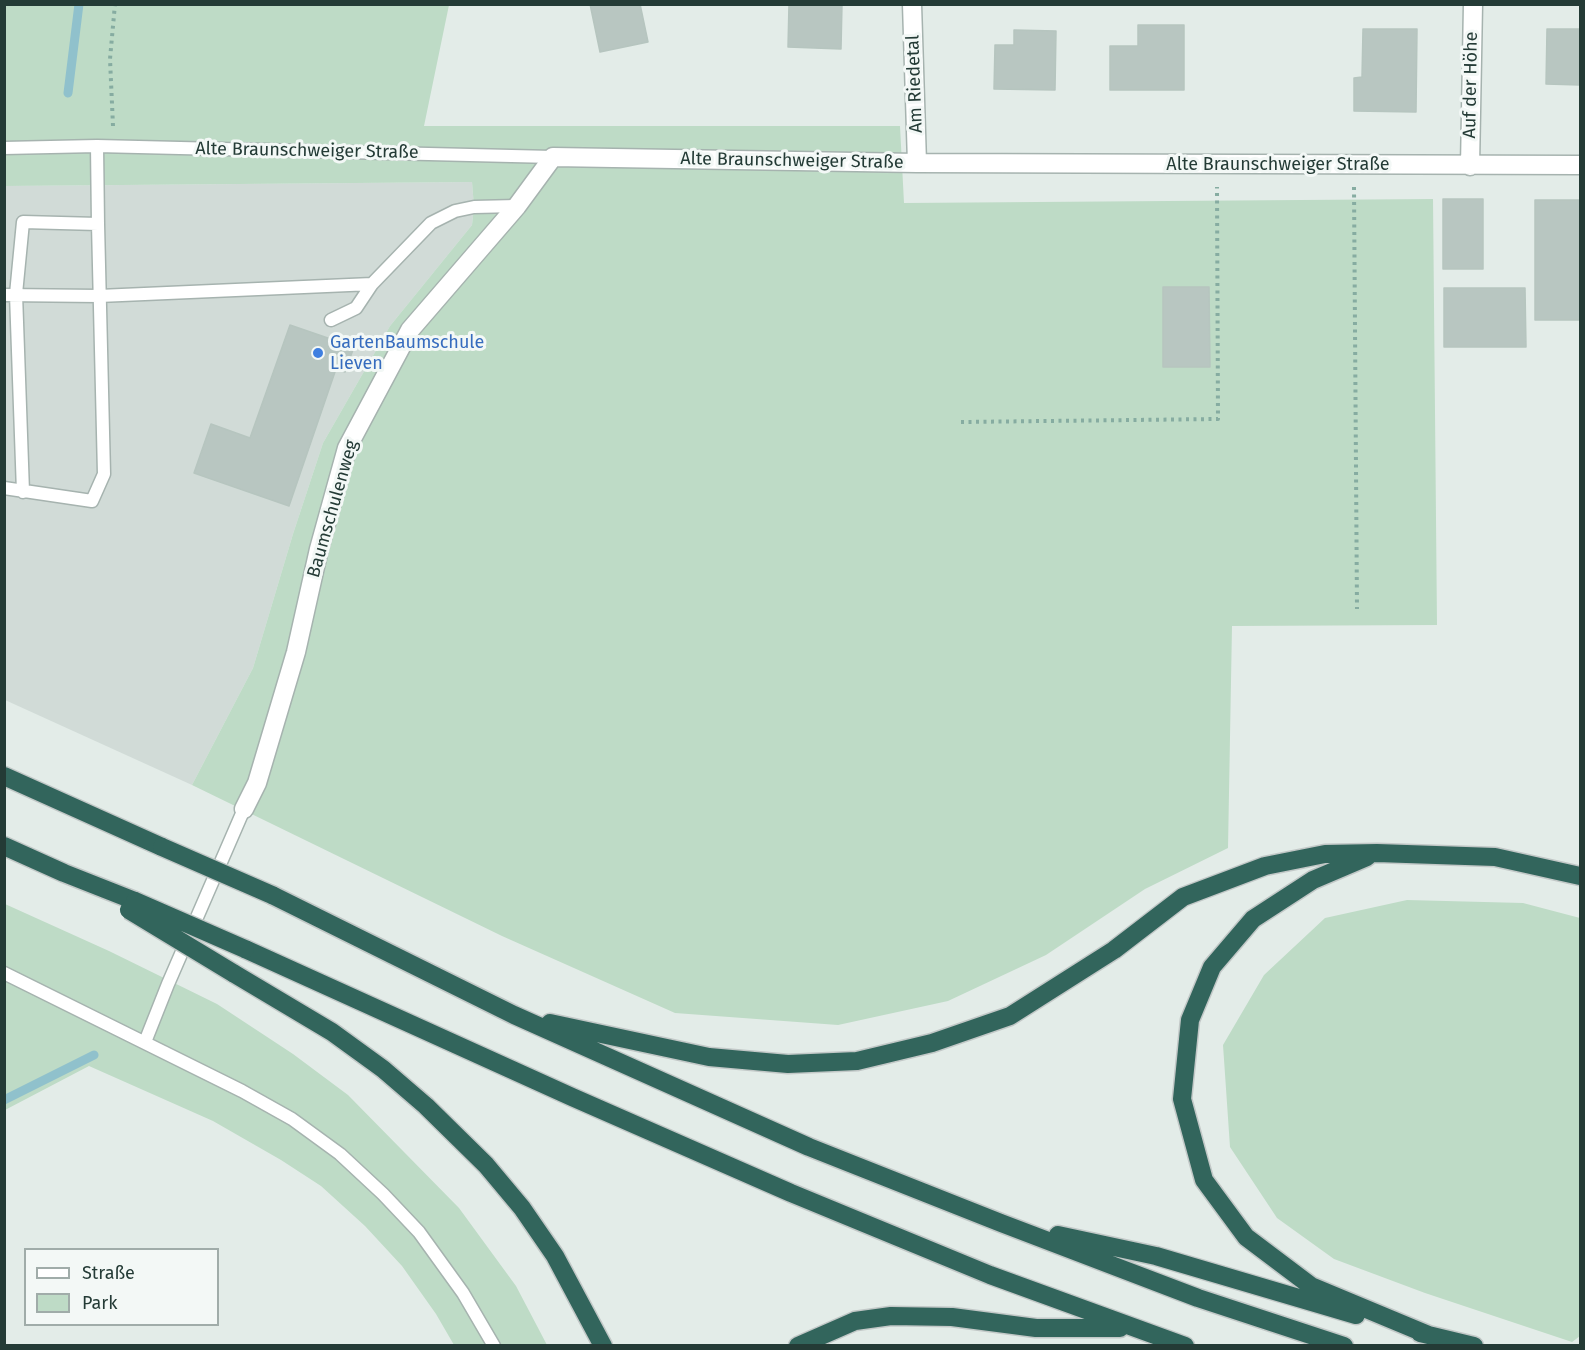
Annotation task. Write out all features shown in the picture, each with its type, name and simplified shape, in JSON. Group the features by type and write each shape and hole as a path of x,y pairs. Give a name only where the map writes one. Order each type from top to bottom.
{"highway":[{"path":"4,776 272,895 514,1015 809,1148 1198,1298 1344,1346"},
{"path":"4,846 132,906 245,949 791,1193 990,1275 1185,1346"},
{"path":"514,1015 709,1057 788,1064 857,1061 932,1043 1010,1016 1114,950 1183,897 1265,866 1325,854 1377,853 1495,857 1581,876"},
{"path":"1377,853 1313,880 1253,919 1212,967 1190,1020 1182,1099 1204,1180 1246,1237 1311,1286 1431,1336"},
{"path":"132,906 233,973 332,1032 383,1069 426,1106 486,1165 522,1208 555,1256 603,1346"},
{"path":"1001,1223 1156,1256 1298,1299 1474,1346"},
{"path":"798,1346 855,1322 891,1316 952,1317 1036,1328 1134,1328"}],"street":[{"name":"Am Riedetal","path":"912,4 917,163"},
{"name":"Auf der Höhe","path":"1470,166 1473,4"},
{"name":"Alte Braunschweiger Straße","path":"553,157 917,163 1581,165"},
{"name":"Baumschulenweg","path":"244,809 257,783 296,652 319,549 347,448 410,330 517,206 553,157"}],"lane":[{"name":"Alte Braunschweiger Straße","path":"4,148 97,146 553,157"},
{"path":"4,488 92,501 104,474 97,146"},
{"path":"332,320 356,308 372,284 431,223 455,211 474,207 517,206"},
{"path":"23,492 10,294 23,222 98,224"},
{"path":"10,294 99,296 372,284"},
{"path":"145,1042 244,809"},
{"path":"4,973 145,1042 292,1119 340,1154 383,1194 418,1232 463,1293 494,1346"}],"path":[{"path":"115,4 110,59 115,147"},
{"path":"961,422 1218,418 1217,165"},
{"path":"1354,165 1357,609"}],"shaded area":[{"name":"GartenBaumschule Lieven","path":"472,182 474,207 472,225 390,326 323,443 253,668 192,785 5,700 5,186"}],"green space":[{"path":"4,5 449,5 424,126 900,126 904,203 1433,199 1437,625 1232,626 1228,848 1145,889 1046,955 948,1001 838,1025 675,1013 502,936 192,785 253,668 323,443 390,326 472,225 474,207 472,182 5,186"},
{"path":"1407,900 1523,903 1580,918 1580,1336 1572,1342 1425,1293 1334,1259 1277,1218 1230,1147 1223,1045 1264,975 1325,918"},
{"path":"5,904 109,951 217,1004 293,1054 348,1095 459,1208 516,1286 547,1345 454,1345 436,1314 402,1266 365,1226 321,1186 213,1121 89,1066 5,1110"}],"building":[{"path":"590,4 640,4 648,42 600,52"},
{"path":"789,4 842,4 841,49 788,47"},
{"path":"1138,25 1184,25 1184,90 1110,90 1110,46 1138,46"},
{"path":"1363,29 1417,29 1416,112 1354,111 1354,78 1362,77"},
{"path":"1547,29 1580,29 1580,85 1546,84"},
{"path":"1014,30 1056,31 1055,90 994,89 995,45 1014,45"},
{"path":"1443,199 1483,199 1483,269 1443,269"},
{"path":"1535,200 1580,200 1580,320 1535,320"},
{"path":"1163,287 1209,287 1210,367 1163,367"},
{"path":"1444,288 1525,288 1526,347 1444,347"},
{"path":"290,325 354,347 345,372 336,369 289,506 194,473 211,424 250,438"}],"waterway":[{"path":"68,93 79,4"},
{"path":"4,1100 94,1055"}],"place":[{"name":"GartenBaumschule Lieven","path":"318,353"}]}
